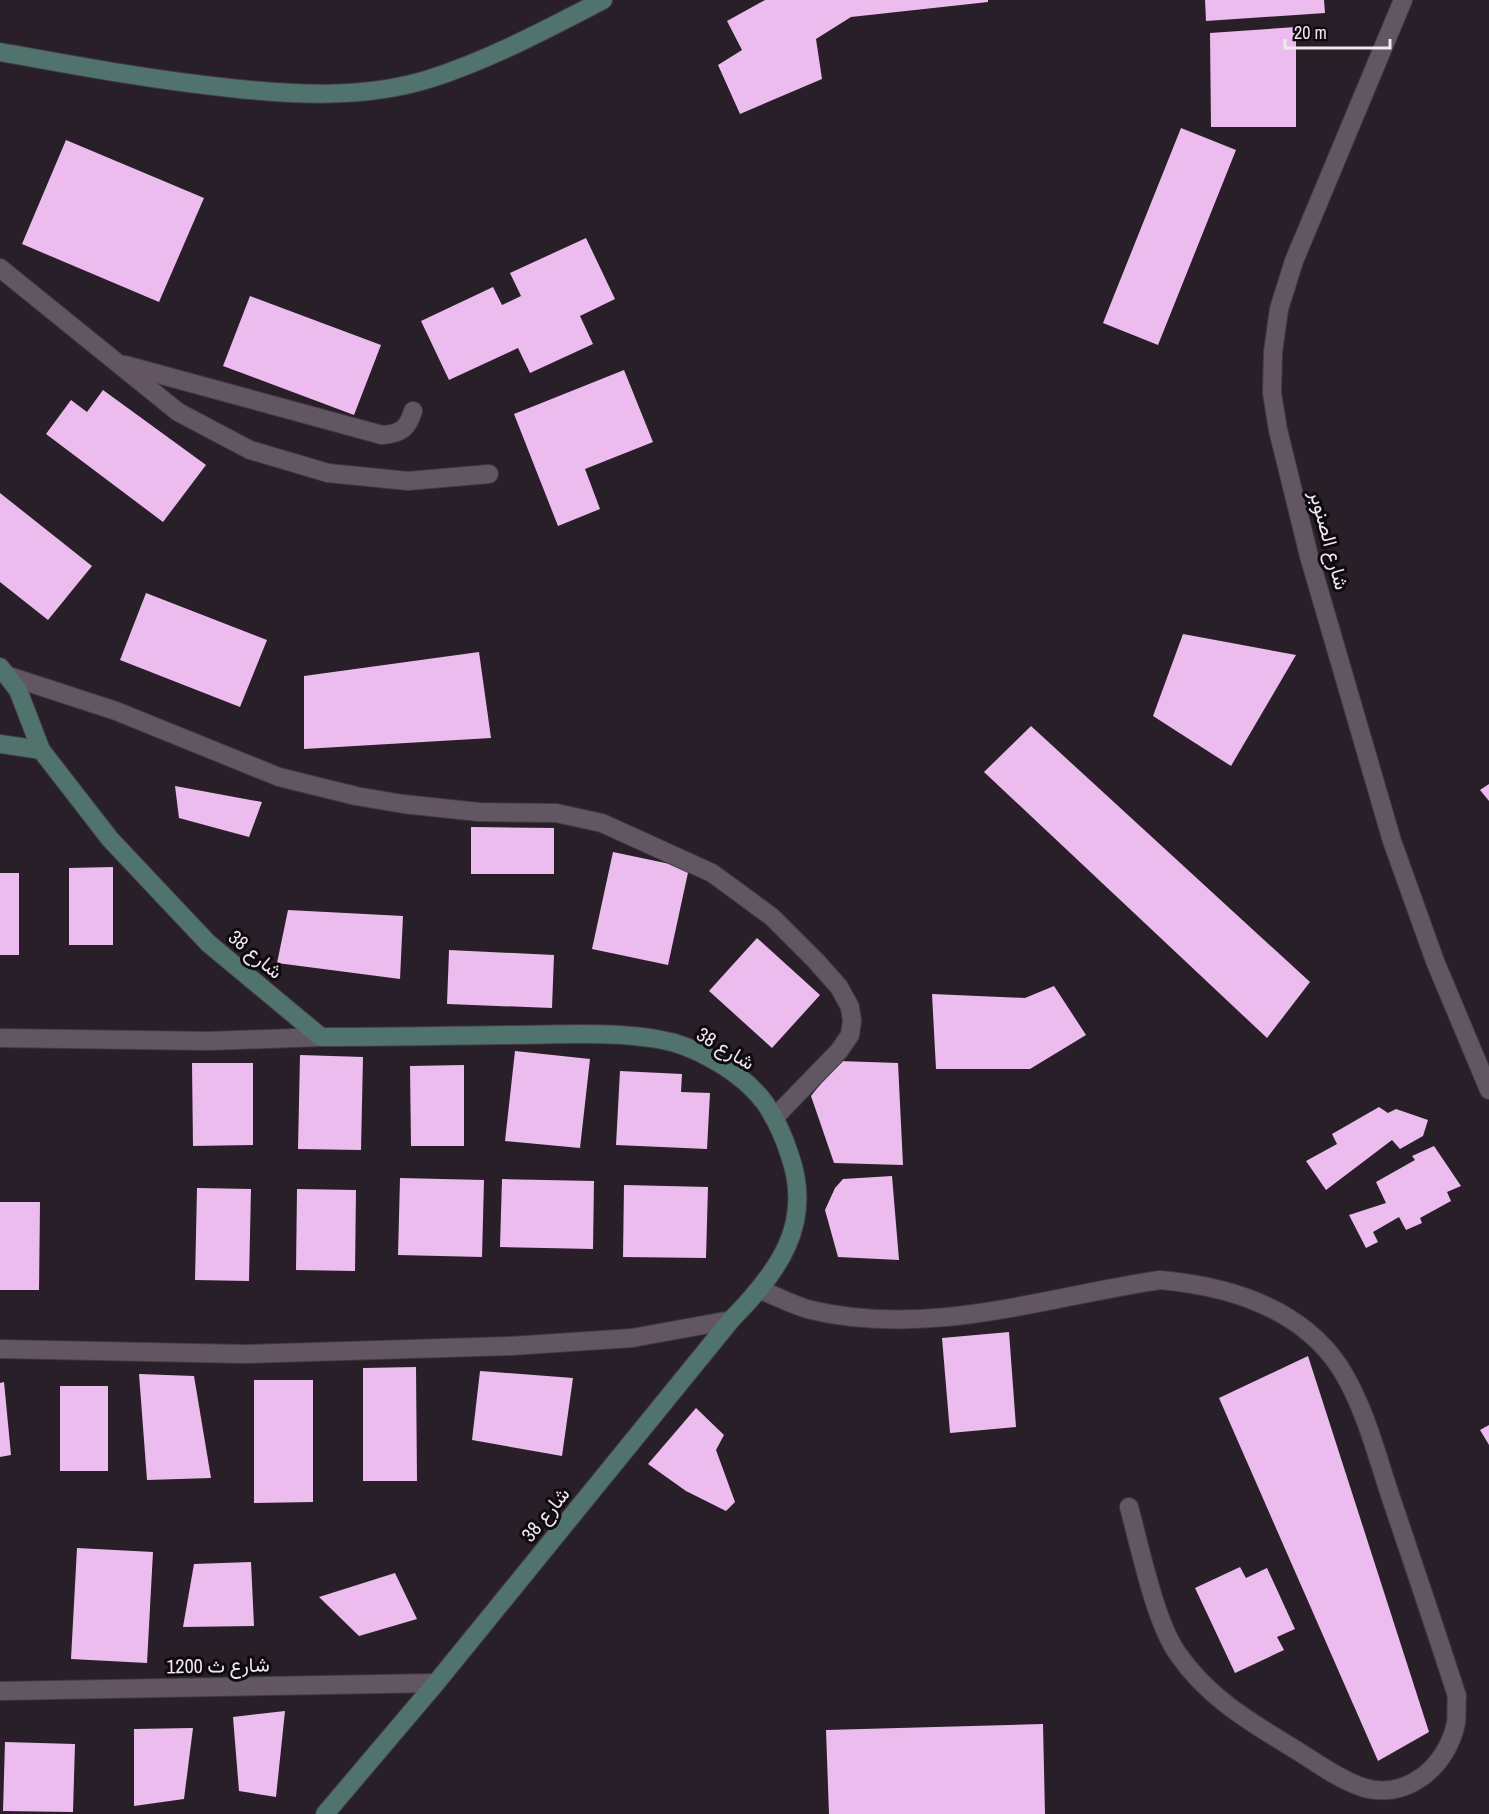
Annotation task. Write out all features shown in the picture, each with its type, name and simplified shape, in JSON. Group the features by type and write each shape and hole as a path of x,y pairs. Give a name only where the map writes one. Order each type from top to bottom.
{"street":[{"path":"0,52 155,80 279,94 347,92 428,79 506,48 603,0"},
{"name":"شارع الصنوبر","path":"1403,0 1294,261 1279,309 1273,352 1272,393 1278,430 1310,556 1392,842 1435,962 1489,1090"},
{"path":"0,268 178,412 250,450 328,473 408,481 489,474"},
{"path":"115,362 382,435 397,434 409,424 413,411"},
{"path":"4,671 116,711 279,777 356,796 403,804 479,812 556,813 602,823 712,873 779,924 831,978 850,1007 852,1021 850,1035 839,1051 774,1118"},
{"name":"شارع 38","path":"4,671 28,712 41,750 110,839 207,943 321,1037 576,1035 658,1039 698,1053 735,1074 764,1102 783,1134 796,1174 798,1201 788,1244 774,1272 731,1320 436,1683 325,1814"},
{"path":"0,744 41,750"},
{"path":"0,1038 209,1041 321,1037"},
{"path":"760,1290 810,1310 895,1320 945,1318 987,1312 1160,1280 1194,1283 1235,1293 1274,1308 1308,1334 1339,1366 1361,1411 1457,1696 1456,1722 1449,1744 1438,1762 1422,1778 1405,1788 1381,1791 1360,1786 1252,1724 1225,1705 1195,1677 1176,1652 1164,1626 1129,1507"},
{"path":"0,1349 245,1354 511,1346 632,1338 731,1320"},
{"name":"شارع ث 1200","path":"0,1691 436,1683"}],"building":[{"path":"765,0 988,0 988,2 851,17 816,39 822,79 740,114 718,65 742,50 727,21"},
{"path":"1205,0 1324,0 1325,13 1206,21"},
{"path":"1296,27 1296,127 1211,127 1210,33"},
{"path":"1181,128 1236,150 1158,345 1103,323"},
{"path":"66,140 204,198 159,302 22,244"},
{"path":"586,238 615,299 580,316 593,344 530,373 518,348 449,380 421,321 493,287 502,305 521,296 510,273"},
{"path":"250,296 381,345 354,415 223,366"},
{"path":"624,370 653,442 585,469 600,509 558,526 514,414"},
{"path":"103,390 206,465 163,522 46,434 71,400 87,412"},
{"path":"0,493 92,566 48,620 0,582"},
{"path":"146,593 267,640 240,707 120,660"},
{"path":"1183,634 1296,655 1231,766 1153,716"},
{"path":"479,652 491,738 304,749 304,676"},
{"path":"1031,726 1310,982 1267,1038 984,772"},
{"path":"1489,784 1489,801 1480,790"},
{"path":"175,786 262,802 249,837 179,818"},
{"path":"471,827 554,828 554,874 471,874"},
{"path":"613,852 689,868 668,965 592,949"},
{"path":"113,867 113,945 69,945 69,868"},
{"path":"0,873 19,873 19,955 0,955"},
{"path":"288,910 403,916 400,979 277,963"},
{"path":"757,938 820,995 772,1048 709,991"},
{"path":"449,950 554,955 552,1008 447,1004"},
{"path":"1054,986 1086,1035 1030,1069 936,1069 932,994 1025,998"},
{"path":"515,1051 590,1059 580,1148 505,1141"},
{"path":"300,1055 363,1057 361,1150 298,1149"},
{"path":"839,1061 898,1063 903,1165 834,1163 811,1096"},
{"path":"192,1063 253,1063 253,1145 193,1146"},
{"path":"464,1065 464,1146 411,1146 410,1066"},
{"path":"620,1071 682,1074 681,1092 710,1093 707,1149 616,1145"},
{"path":"1379,1107 1388,1113 1396,1109 1428,1120 1423,1136 1400,1149 1392,1140 1326,1190 1306,1161 1337,1144 1332,1134"},
{"path":"1434,1146 1461,1186 1447,1192 1451,1201 1420,1218 1422,1223 1406,1230 1399,1217 1373,1232 1378,1242 1366,1248 1349,1215 1386,1203 1376,1182 1415,1160 1412,1156"},
{"path":"892,1176 899,1260 838,1257 825,1210 835,1188 843,1179"},
{"path":"400,1178 484,1180 482,1257 398,1255"},
{"path":"502,1179 594,1181 593,1249 500,1247"},
{"path":"624,1185 708,1187 706,1258 623,1257"},
{"path":"197,1188 251,1189 249,1281 195,1280"},
{"path":"297,1189 356,1190 355,1271 296,1270"},
{"path":"0,1202 40,1202 39,1290 0,1290"},
{"path":"1009,1332 1016,1427 950,1433 942,1338"},
{"path":"1308,1356 1429,1732 1378,1761 1219,1398"},
{"path":"416,1367 417,1481 363,1481 363,1368"},
{"path":"480,1371 573,1378 562,1456 472,1440"},
{"path":"139,1374 194,1376 211,1478 147,1480"},
{"path":"254,1380 313,1380 313,1502 254,1503"},
{"path":"4,1382 11,1455 0,1457 0,1383"},
{"path":"60,1386 108,1386 108,1471 60,1471"},
{"path":"696,1408 724,1435 716,1450 735,1502 726,1511 686,1491 648,1464"},
{"path":"1489,1425 1489,1445 1480,1430"},
{"path":"77,1548 153,1552 147,1663 71,1659"},
{"path":"251,1562 254,1626 183,1627 194,1564"},
{"path":"1240,1567 1246,1578 1267,1568 1295,1629 1277,1637 1284,1650 1235,1673 1195,1588"},
{"path":"395,1573 417,1619 359,1636 319,1597"},
{"path":"285,1711 276,1797 239,1791 233,1717"},
{"path":"1043,1724 1045,1814 829,1814 826,1730"},
{"path":"193,1728 184,1799 134,1806 134,1729"},
{"path":"5,1742 75,1744 73,1812 3,1811"}]}
